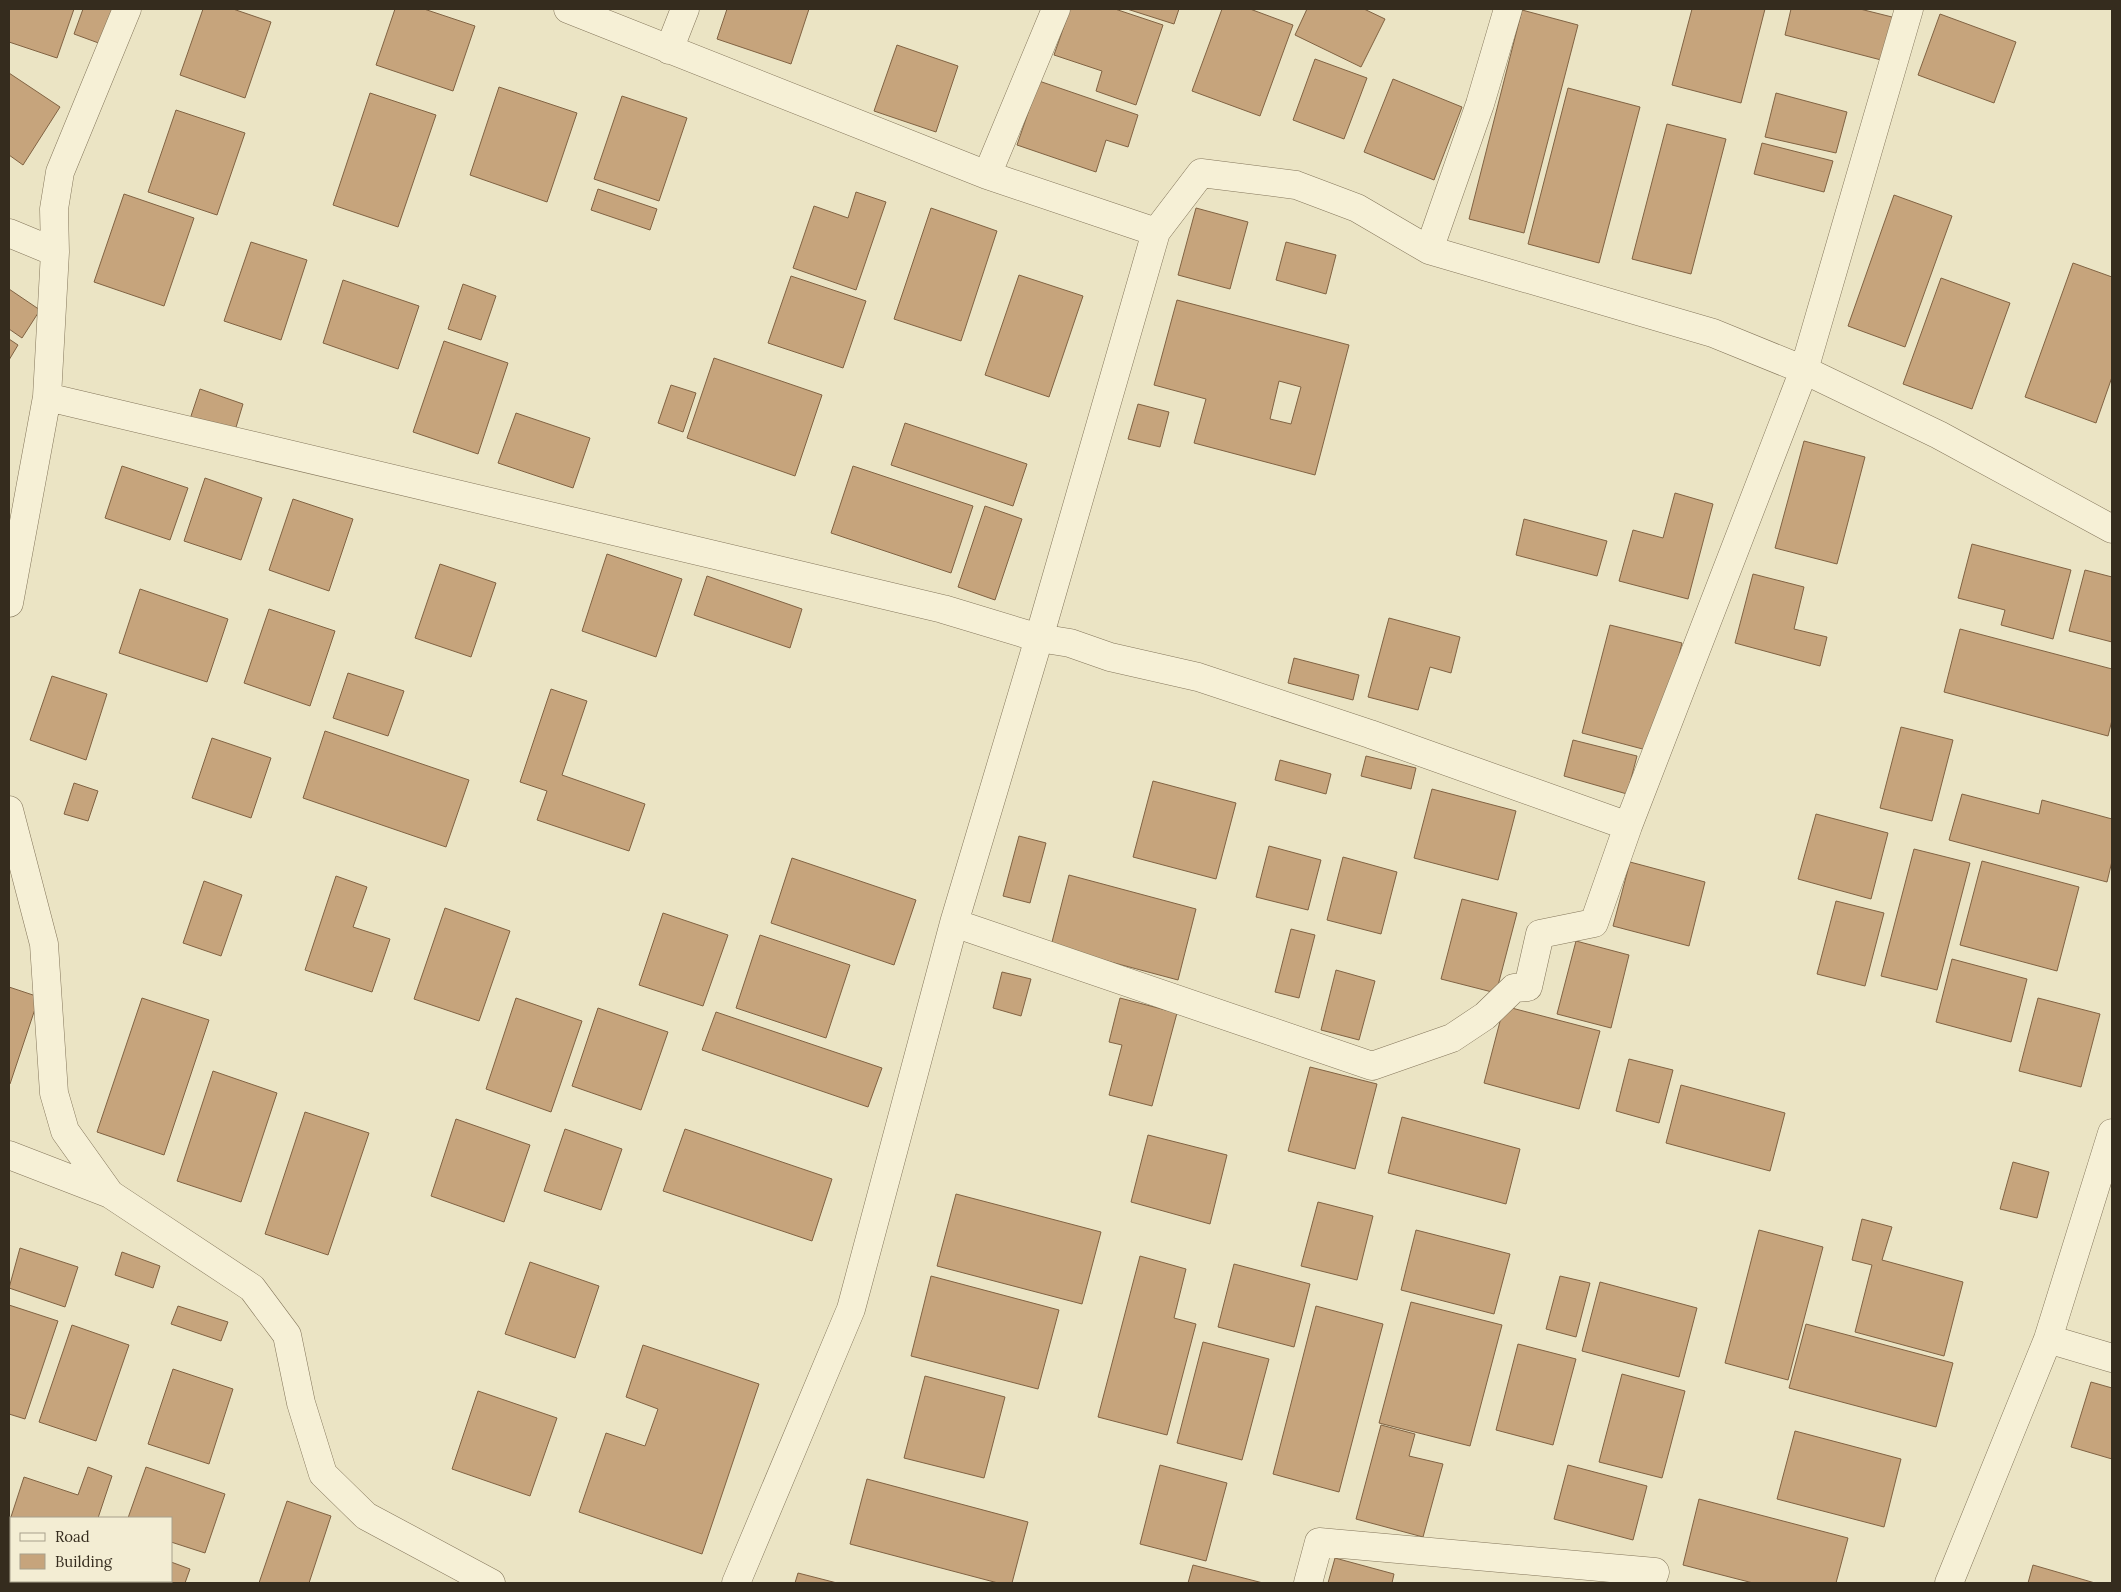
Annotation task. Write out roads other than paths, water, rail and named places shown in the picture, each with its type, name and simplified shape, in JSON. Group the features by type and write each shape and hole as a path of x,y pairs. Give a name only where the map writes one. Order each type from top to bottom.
{"street":[{"path":"9,603 13,547 47,397 55,252 54,209 60,172 127,9"},
{"path":"568,9 987,175 1156,232"},
{"path":"669,50 685,9"},
{"path":"987,175 1056,9"},
{"path":"1429,250 1480,104 1508,9"},
{"path":"954,922 1372,1066 1452,1038 1485,1016 1514,988 1528,987 1540,934 1594,922 1628,826 1804,370 1910,9"},
{"path":"736,1583 851,1309 954,922 1040,638 1156,232 1201,172 1296,185 1357,208 1429,250 1713,334 1804,370 1939,434 2112,529"},
{"path":"9,233 55,252"},
{"path":"47,397 934,606 1040,638 1070,643 1110,657 1207,680 1370,734 1628,826"},
{"path":"9,810 44,944 54,1093 65,1131 110,1194"},
{"path":"1949,1583 2048,1339 2112,1133"},
{"path":"9,1155 110,1194 252,1288 287,1335 301,1403 323,1474 366,1516 491,1583"},
{"path":"2048,1339 2112,1358"},
{"path":"1308,1583 1319,1542 1655,1572 1652,1583"}]}
